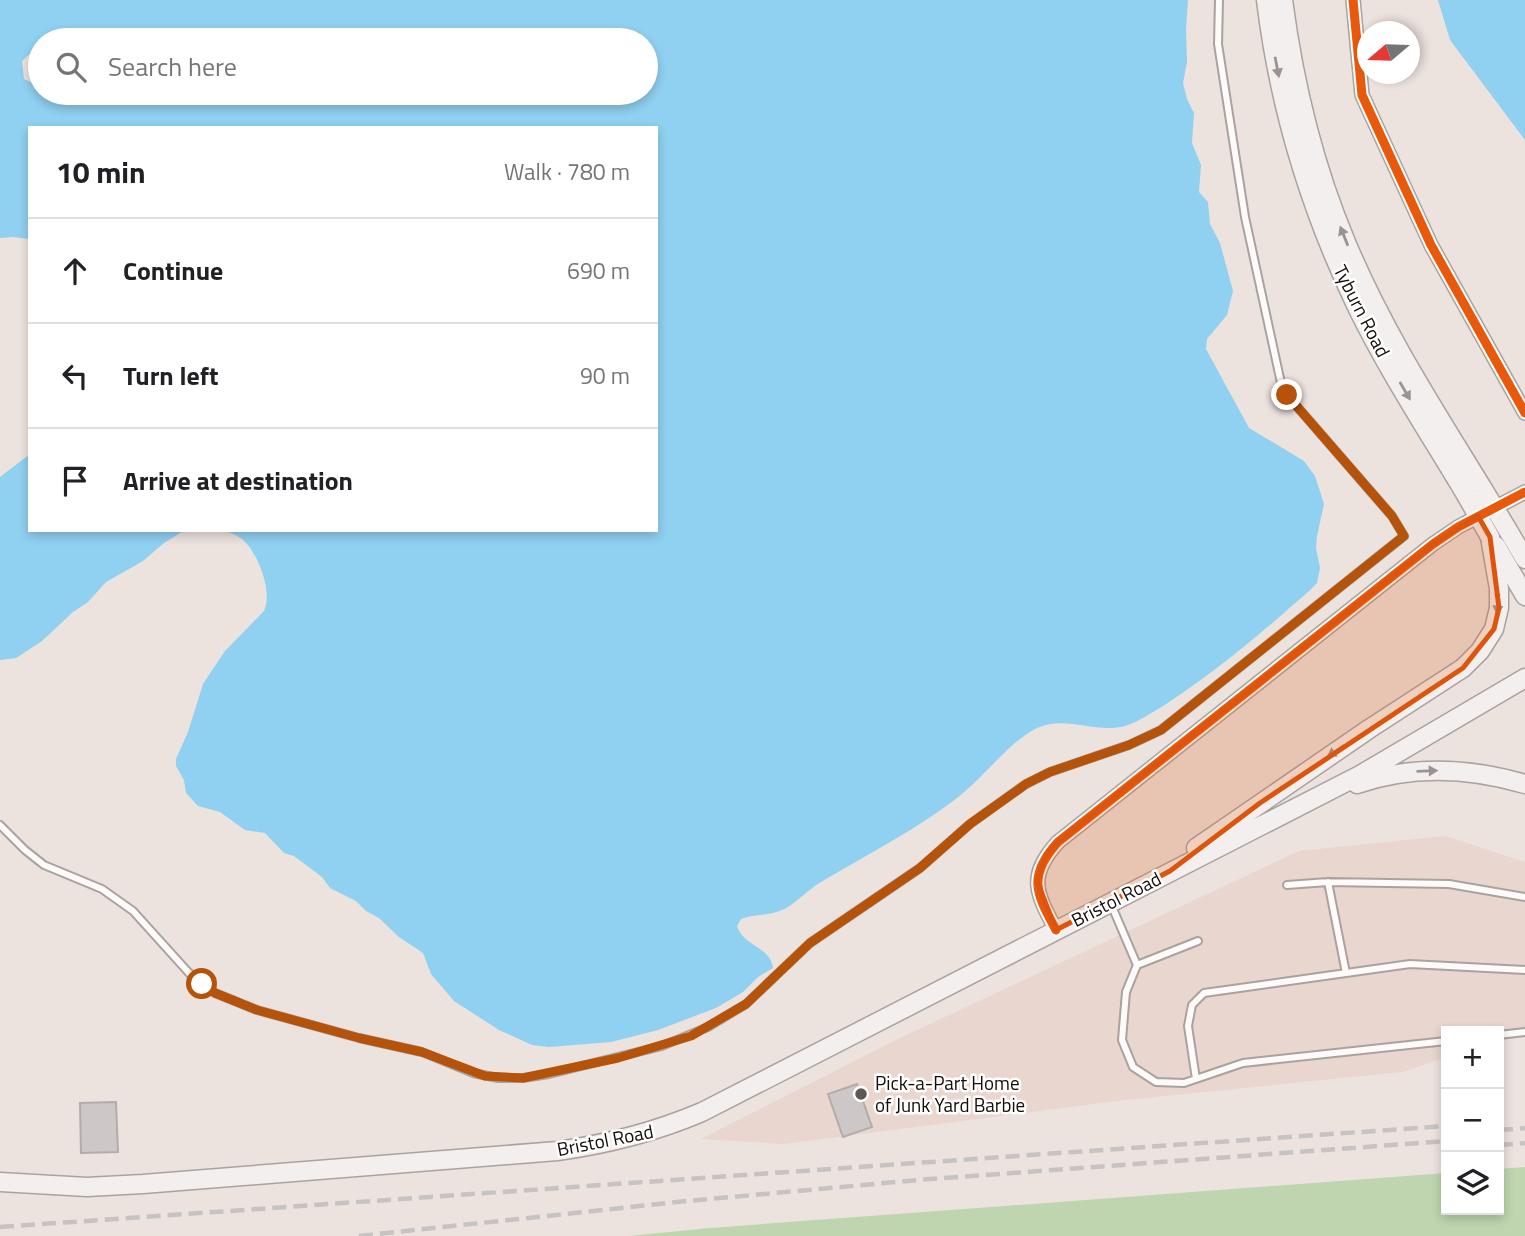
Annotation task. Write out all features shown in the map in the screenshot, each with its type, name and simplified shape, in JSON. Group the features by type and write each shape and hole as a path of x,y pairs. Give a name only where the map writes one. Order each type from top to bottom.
{"main road":[{"name":"Tyburn Road","path":"1266,0 1284,106 1308,188 1330,248 1367,326 1474,492 1509,532 1525,559"},
{"name":"Tyburn Road","path":"1283,0 1288,41 1306,123 1317,163 1346,242 1381,318 1474,492 1490,537 1525,596"},
{"path":"1170,872 1203,842 1463,668 1480,651 1494,629 1499,608 1499,589 1490,537"},
{"path":"1226,842 1525,666"},
{"path":"1226,842 1360,775 1525,678"},
{"path":"1226,842 1342,789 1384,776 1417,771 1450,771 1494,776 1525,784"},
{"name":"Bristol Road","path":"0,1182 87,1187 144,1184 557,1151 638,1136 702,1112 1226,842"}],"street":[{"path":"1353,0 1362,95 1431,244 1525,413"},
{"path":"1056,930 1042,904 1037,881 1046,855 1058,842 1433,544 1458,527 1525,492"}],"lane":[{"path":"0,825 44,865 102,889 133,911 189,973 215,993 257,1010 422,1052 473,1073 498,1078 523,1078 662,1046 708,1027 746,1004 810,943 920,868 970,824 1026,784 1050,772 1129,745 1161,730 1404,536 1392,516 1287,395 1282,383 1245,217 1218,44 1219,0"},
{"path":"1328,882 1346,973"},
{"path":"1287,885 1328,882 1449,884 1525,897"},
{"path":"1110,902 1137,965 1126,992 1122,1040 1133,1067 1156,1082 1184,1083 1243,1063 1441,1042"},
{"path":"1137,965 1198,941"},
{"path":"1196,1079 1188,1026 1192,1005 1204,993 1410,964 1525,970"},
{"path":"1504,1034 1525,1032"}],"highlighted area":[{"path":"1478,516 1490,537 1499,608 1494,629 1463,668 1260,803 1170,871 1056,930 1037,881 1046,855 1058,842 1433,544"}],"shaded area":[{"path":"1445,836 1525,862 1525,1029 1504,1037 1504,1026 1441,1026 1441,1059 1403,1072 1124,1100 784,1144 701,1139 898,1039 1299,851"}],"green space":[{"path":"1525,1167 1525,1236 629,1236 1441,1173 1441,1215 1504,1215 1504,1169"}],"water":[{"path":"0,0 1188,0 1187,62 1183,83 1194,113 1192,143 1201,165 1199,192 1208,202 1210,224 1220,243 1233,291 1227,315 1207,339 1206,349 1249,428 1304,461 1315,476 1324,504 1317,536 1316,548 1320,568 1317,583 1226,661 1144,717 1114,728 1059,723 1037,728 1006,751 967,790 924,821 821,882 782,910 741,919 737,926 740,933 767,955 773,968 758,977 743,992 716,1008 658,1030 611,1042 549,1047 532,1045 499,1030 454,1001 431,974 423,953 356,901 330,888 322,877 294,856 284,853 265,833 245,830 220,812 198,806 186,793 176,759 188,732 203,684 225,651 264,611 266,603 267,594 259,563 249,546 227,532 658,532 658,126 28,126 28,239 0,238"},
{"path":"1438,0 1525,0 1525,140 1450,40"},
{"path":"28,456 28,532 182,532 143,561 106,582 88,602 42,641 16,658 0,660 0,477"}],"building":[{"path":"857,1084 872,1127 843,1137 828,1094"},
{"path":"116,1102 118,1152 81,1153 80,1103"}],"railway":[{"path":"0,1227 1441,1126"},
{"path":"1504,1130 1525,1128"},
{"path":"359,1236 687,1201 918,1180 1441,1141"},
{"path":"1504,1145 1525,1143"}],"cycle path":[{"path":"1353,0 1362,95 1431,245 1525,413"},
{"path":"1056,930 1040,895 1038,875 1048,854 1058,842 1433,544 1458,527 1525,492"}],"place":[{"name":"Pick-a-Part Home of Junk Yard Barbie","path":"861,1094"}],"route":[{"path":"202,984 215,993 257,1010 422,1052 473,1073 498,1078 549,1074 618,1058 662,1046 708,1027 746,1004 810,943 920,868 970,824 1026,784 1050,772 1129,745 1161,730 1404,536 1392,516 1287,395"}]}
